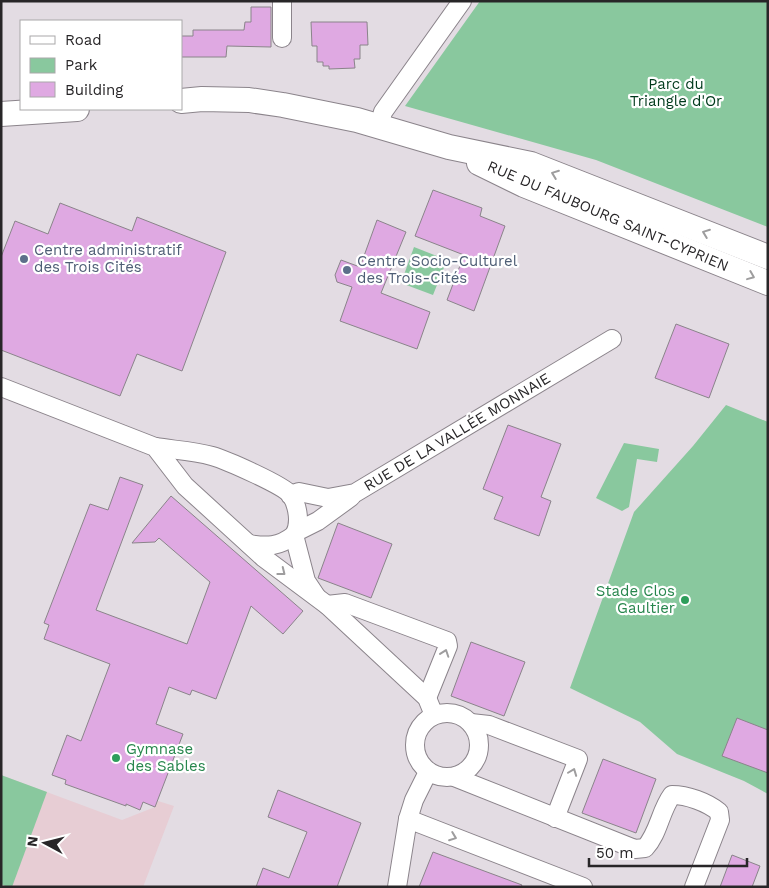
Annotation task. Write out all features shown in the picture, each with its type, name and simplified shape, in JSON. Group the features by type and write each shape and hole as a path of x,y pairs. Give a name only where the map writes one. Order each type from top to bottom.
{"street":[{"path":"282,1 282,38"},
{"path":"379,126 383,112 462,1"},
{"name":"RUE DU FAUBOURG SAINT-CYPRIEN","path":"182,101 202,99 249,100 303,108 379,126 448,148 531,164 768,257"},
{"path":"1,114 62,110"},
{"name":"RUE DU FAUBOURG SAINT-CYPRIEN","path":"448,148 524,185 768,282"},
{"name":"RUE DE LA VALLÉE MONNAIE","path":"290,495 299,492 328,498 355,493 612,339"},
{"path":"1,387 155,447 212,456 273,483 290,495 297,509 298,521 295,534 306,581 322,600 427,698 434,716"},
{"path":"155,447 184,486 264,558 322,600 345,603 447,641 448,646 427,698"},
{"path":"184,486 185,473 191,462 202,454"},
{"path":"249,544 268,547 278,545 318,521 355,493"},
{"path":"443,713 454,713 471,723 479,741 479,750 471,768 463,774 445,778 428,772 420,764 415,753 414,742 424,722 443,713"},
{"path":"471,723 489,725 578,759 555,818"},
{"path":"396,887 408,819 414,800 428,772"},
{"path":"454,777 635,849 645,848 652,840 667,802 672,795 681,795 712,807 719,812 720,820 694,887"},
{"path":"408,819 583,887"}],"shaded area":[{"path":"1,775 122,820 155,807 158,801 174,806 143,887 1,887"}],"green space":[{"name":"Parc du Triangle d'Or","path":"480,1 768,1 768,227 596,160 405,106"},
{"path":"414,247 447,260 433,295 401,283"},
{"name":"Stade Clos Gaultier","path":"726,405 768,422 768,794 744,781 677,754 640,722 570,688 634,512 693,446"},
{"path":"624,443 659,449 657,462 637,459 629,507 622,511 596,498"},
{"path":"1,775 47,792 12,887 1,884"}],"building":[{"path":"251,7 271,7 271,47 227,46 226,57 182,57 182,36 193,36 193,30 244,30 245,22 251,22"},
{"path":"311,22 367,22 368,45 360,45 360,59 354,59 355,68 329,69 329,66 323,66 323,62 317,62 317,46 312,46"},
{"path":"433,190 482,208 480,216 505,226 474,311 447,300 464,255 415,236"},
{"path":"60,203 132,231 137,217 226,252 182,371 137,354 120,396 1,350 1,257 15,221 48,234"},
{"path":"377,220 406,232 381,293 430,312 417,349 340,321 352,287 337,282 335,275 341,260 360,267"},
{"path":"676,324 729,344 709,398 655,378"},
{"path":"508,425 561,444 541,497 551,501 539,536 494,519 503,497 483,489"},
{"path":"120,477 143,485 96,610 187,644 210,582 159,538 155,542 132,543 171,496 303,611 283,634 251,606 216,699 192,690 190,695 169,687 156,724 183,734 155,807 143,802 140,810 65,784 66,780 52,775 67,735 81,741 110,664 44,639 49,625 44,623 90,504 108,510"},
{"path":"338,523 392,544 371,598 318,578"},
{"path":"471,642 525,662 504,716 451,696"},
{"path":"737,718 768,730 768,773 722,756"},
{"path":"603,759 656,779 636,833 582,813"},
{"path":"278,790 361,823 337,887 256,887 263,868 289,878 307,832 268,817"},
{"path":"433,852 522,885 521,887 419,887"},
{"path":"732,855 760,866 752,887 720,887"}],"place":[{"name":"Centre administratif des Trois Cités","path":"24,259"},
{"name":"Centre Socio-Culturel des Trois-Cités","path":"347,270"},
{"name":"Stade Clos Gaultier","path":"685,600"},
{"name":"Gymnase des Sables","path":"116,758"}]}
